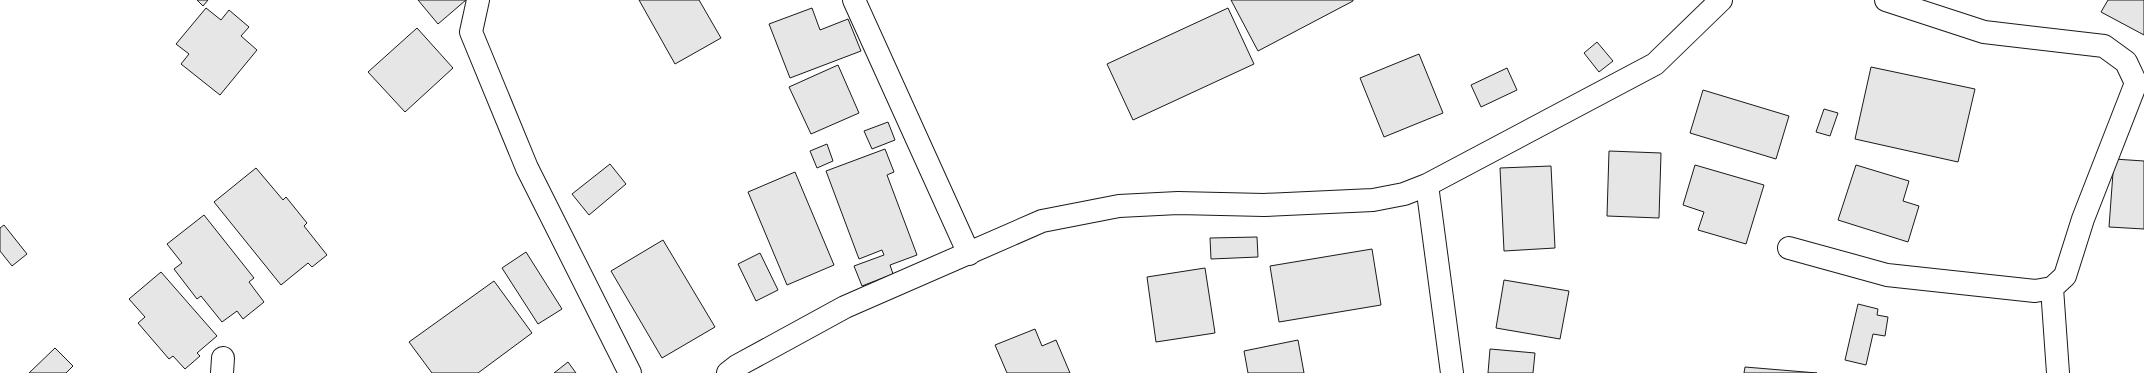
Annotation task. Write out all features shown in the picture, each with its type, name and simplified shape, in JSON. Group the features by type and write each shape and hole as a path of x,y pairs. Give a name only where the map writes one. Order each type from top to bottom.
{"street":[{"path":"478,0 471,32 527,168 630,373"},
{"path":"854,0 969,254"},
{"path":"736,371 845,307 1042,221 1119,206 1178,203 1264,205 1373,200 1404,194 1427,185 1655,64 1721,0"},
{"path":"1789,248 1887,275 2035,291 2052,288 2065,276 2083,220 2136,83 2126,62 2104,46 1984,32 1886,0"},
{"path":"1427,185 1452,373"},
{"path":"2052,288 2058,373"}],"building":[{"path":"197,0 208,0 203,6"},
{"path":"418,0 466,0 438,24"},
{"path":"639,0 699,0 721,38 675,64"},
{"path":"1231,0 1353,0 1353,1 1258,51"},
{"path":"2108,0 2144,0 2144,35 2101,12"},
{"path":"206,8 221,20 229,10 249,27 241,36 257,50 220,95 181,64 189,54 176,44"},
{"path":"812,8 820,30 848,19 861,51 790,78 769,24"},
{"path":"1228,8 1254,64 1133,120 1107,64"},
{"path":"417,28 453,68 405,112 368,72"},
{"path":"1597,42 1613,61 1599,72 1584,53"},
{"path":"1419,54 1443,113 1384,137 1360,78"},
{"path":"838,65 859,113 811,134 789,87"},
{"path":"1871,67 1975,89 1958,162 1855,139"},
{"path":"1507,68 1517,90 1481,107 1471,85"},
{"path":"1703,90 1789,116 1776,159 1690,133"},
{"path":"1824,109 1838,113 1830,136 1816,132"},
{"path":"888,122 895,140 872,149 864,131"},
{"path":"827,144 833,161 817,168 810,151"},
{"path":"885,149 894,172 887,175 917,255 890,265 893,274 862,286 854,266 884,255 882,250 859,259 826,171"},
{"path":"1609,151 1661,153 1659,218 1607,216"},
{"path":"2114,159 2144,161 2144,229 2109,227"},
{"path":"610,164 626,184 589,215 572,194"},
{"path":"1695,165 1764,185 1746,244 1698,230 1704,212 1683,205"},
{"path":"1856,165 1909,181 1903,201 1919,206 1908,242 1838,220"},
{"path":"1551,166 1555,248 1504,251 1500,168"},
{"path":"256,168 283,200 286,197 307,223 304,226 327,255 312,267 308,263 281,285 214,202"},
{"path":"795,172 834,265 787,285 748,192"},
{"path":"204,215 254,278 249,282 264,302 243,319 237,311 222,322 201,296 197,299 174,269 182,263 167,244"},
{"path":"4,225 27,254 12,266 0,251 0,228"},
{"path":"1257,237 1258,257 1211,259 1210,238"},
{"path":"663,240 715,327 662,358 611,271"},
{"path":"1372,249 1381,305 1279,322 1270,266"},
{"path":"526,252 562,309 538,324 502,268"},
{"path":"760,253 778,290 756,301 738,264"},
{"path":"1205,268 1215,333 1156,342 1147,277"},
{"path":"161,272 217,336 197,353 200,356 185,369 173,356 169,359 138,323 145,317 129,299"},
{"path":"1504,280 1569,291 1560,339 1496,328"},
{"path":"494,281 532,333 478,373 432,373 409,342"},
{"path":"1858,304 1878,309 1877,315 1888,317 1885,336 1873,334 1866,365 1845,360"},
{"path":"1035,329 1042,346 1056,340 1070,373 1007,373 995,345"},
{"path":"1298,340 1304,373 1248,373 1244,351"},
{"path":"55,348 73,366 66,373 29,373"},
{"path":"1490,349 1535,353 1533,373 1488,373"},
{"path":"568,362 576,373 554,373"},
{"path":"1745,367 1817,373 1744,373"}]}
